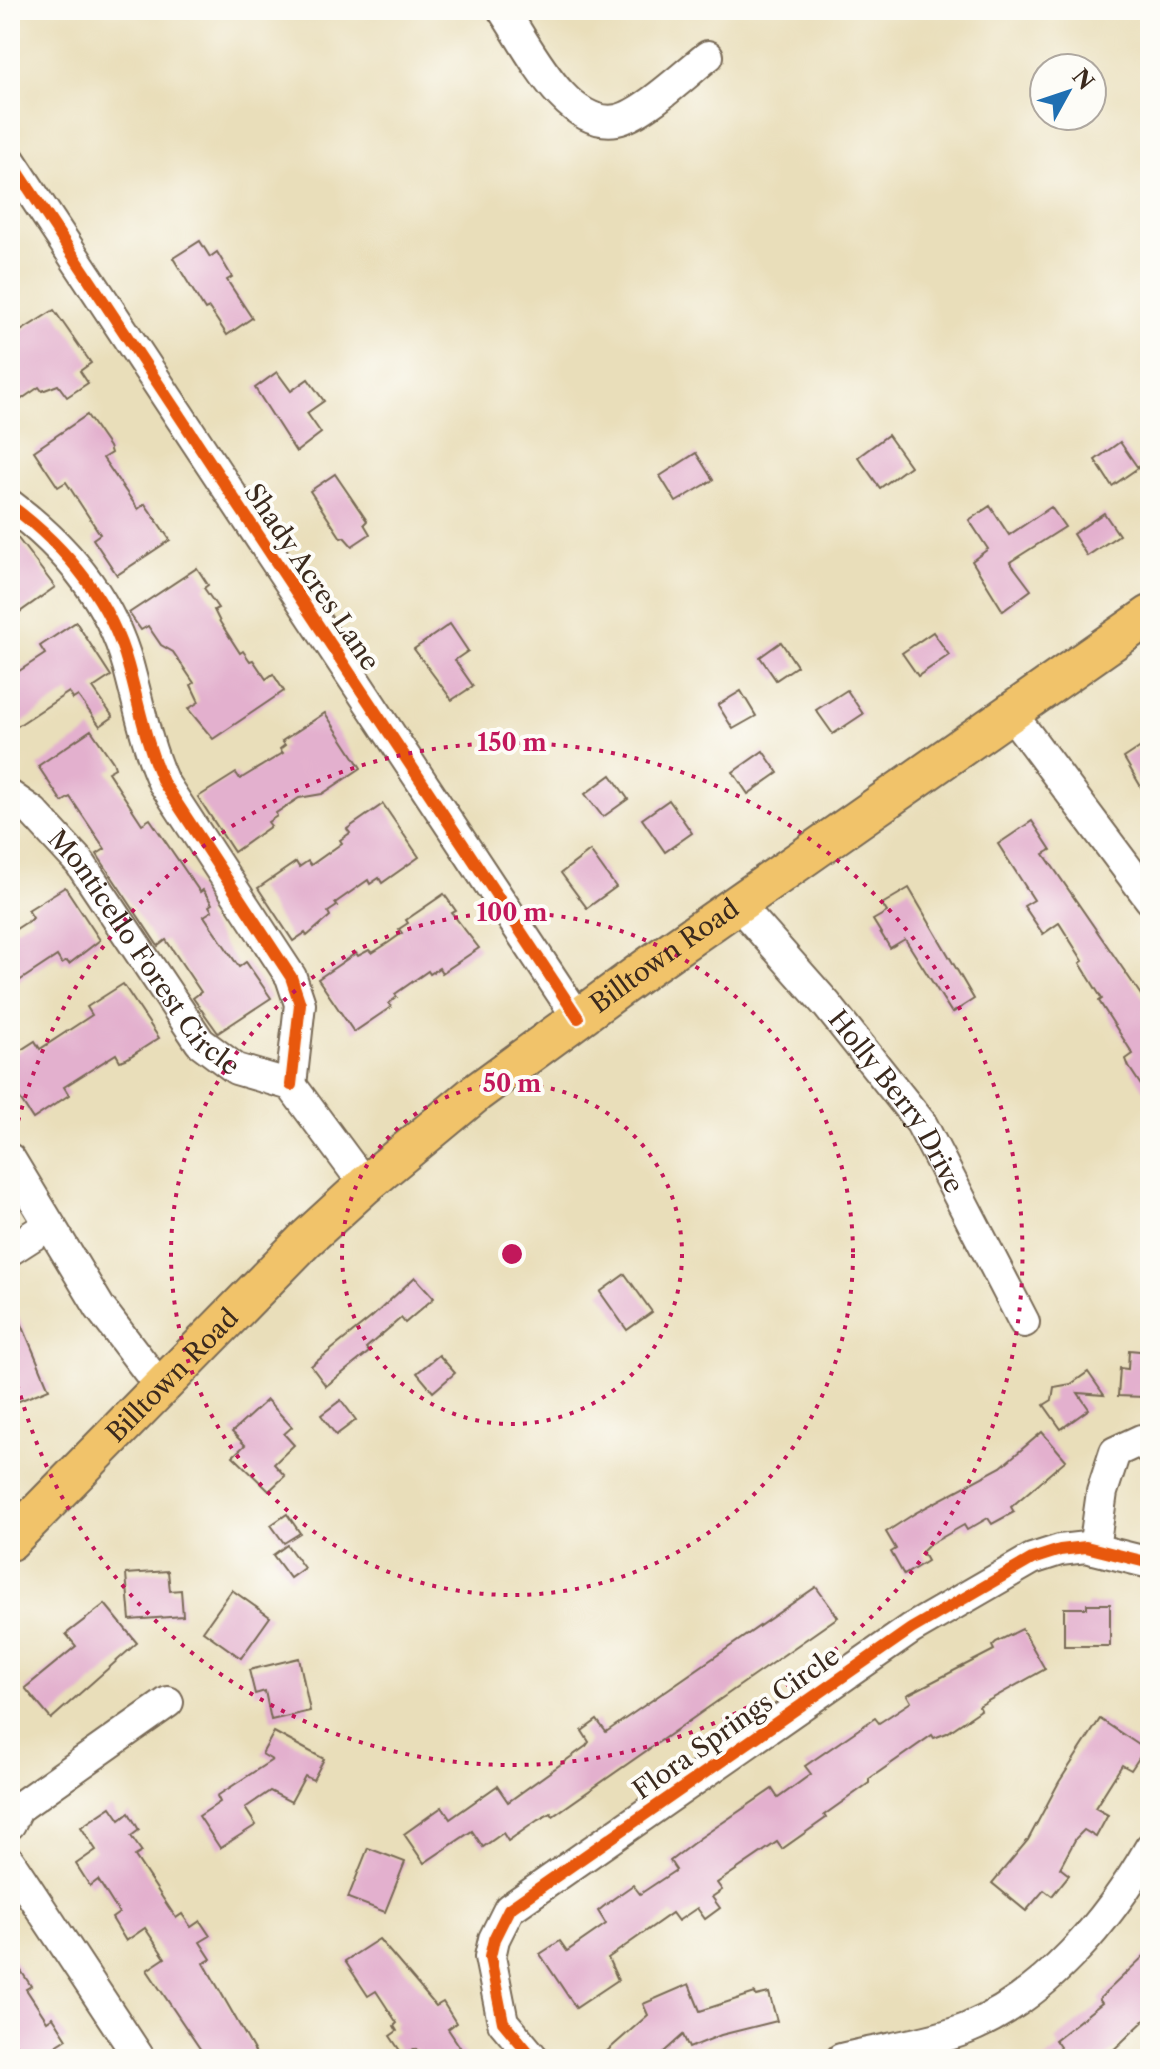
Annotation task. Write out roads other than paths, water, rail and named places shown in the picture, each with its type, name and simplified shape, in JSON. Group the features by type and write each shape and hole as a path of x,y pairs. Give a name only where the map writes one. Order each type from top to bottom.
{"main road":[{"name":"Billtown Road","path":"10,1541 305,1240 365,1185 476,1093 738,904 1150,615"}],"street":[{"path":"503,10 567,104 592,120 619,120 653,100 708,56"},
{"name":"Shady Acres Lane","path":"10,160 578,1018"},
{"path":"10,505 67,554 91,585 112,622 128,663 148,749 163,782 291,977 300,1004 291,1085 365,1185"},
{"path":"1011,713 1150,899"},
{"name":"Monticello Forest Circle","path":"10,796 33,812 80,863 200,1042 236,1069 291,1085"},
{"name":"Holly Berry Drive","path":"738,904 827,1005 921,1123 1024,1322"},
{"path":"10,1159 100,1308 161,1388"},
{"path":"10,1250 49,1225"},
{"path":"1094,1549 1102,1492 1115,1452 1141,1440 1150,1450"},
{"name":"Flora Springs Circle","path":"534,2059 503,2022 490,1957 494,1939 509,1909 911,1629 1032,1559 1060,1550 1094,1549 1150,1563"},
{"path":"10,1824 18,1808 168,1702"},
{"path":"841,2059 965,2029 1018,2001 1077,1948 1150,1848"},
{"path":"10,1862 140,2059"}]}
